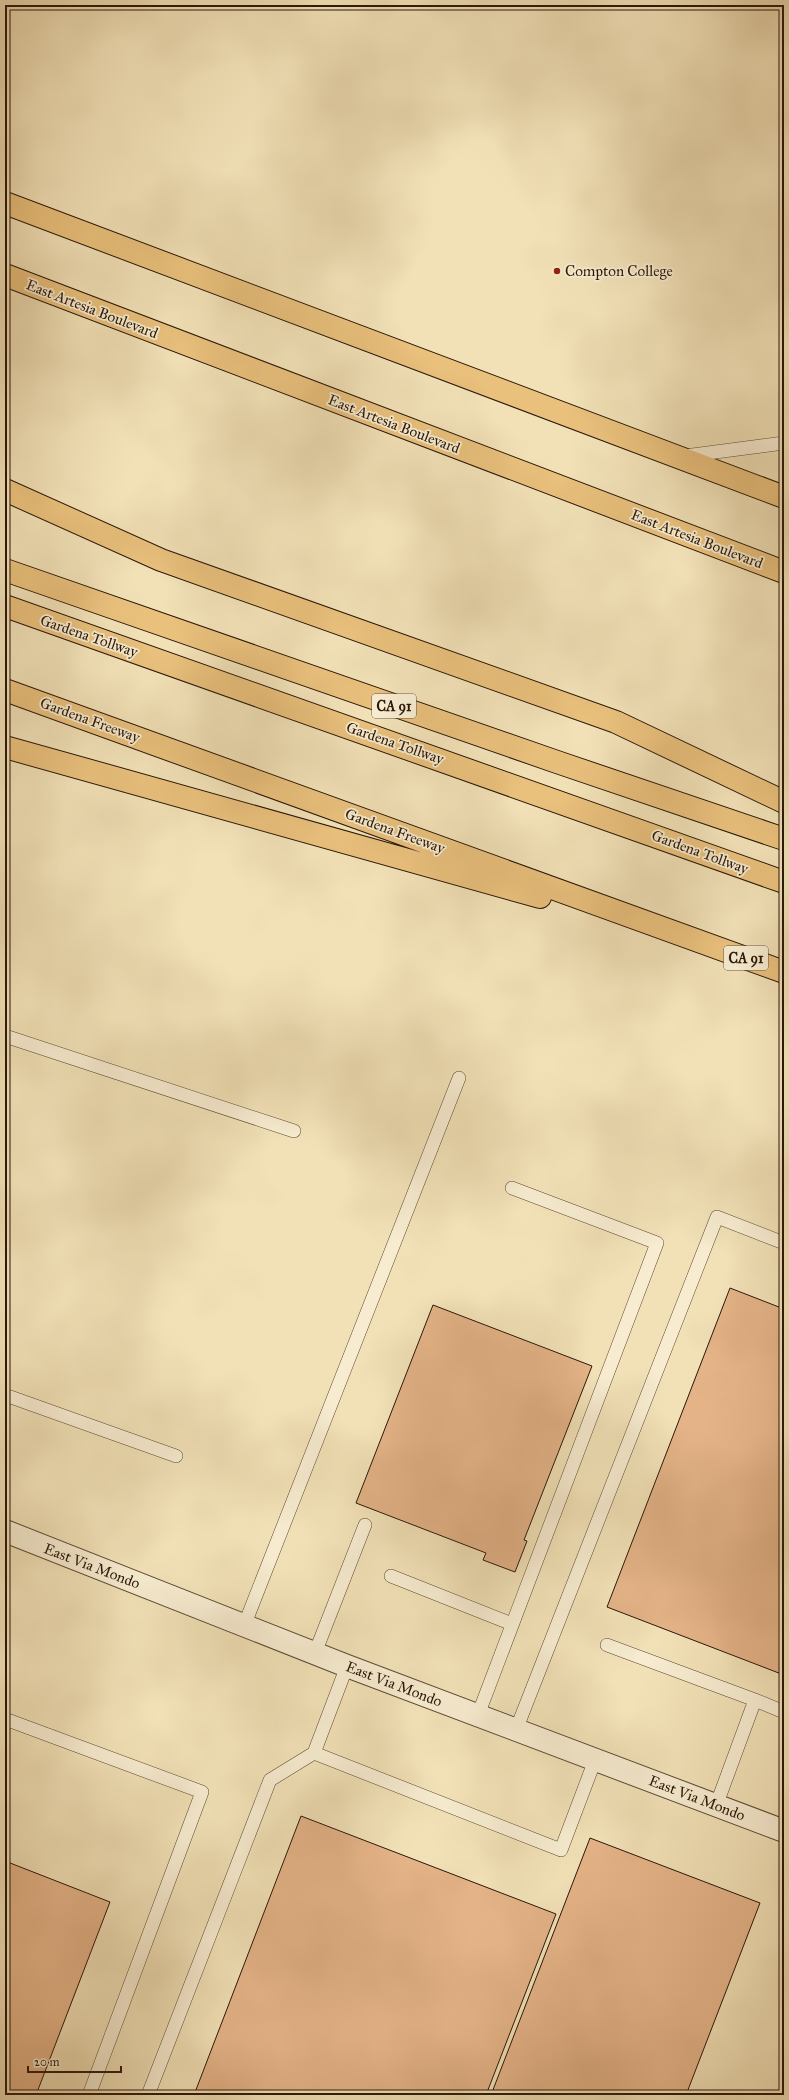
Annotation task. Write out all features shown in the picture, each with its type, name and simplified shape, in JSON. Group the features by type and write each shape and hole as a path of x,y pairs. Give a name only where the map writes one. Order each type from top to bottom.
{"main road":[{"path":"5,203 784,497"},
{"name":"East Artesia Boulevard","path":"5,275 784,572"},
{"path":"5,490 161,560 616,722 784,802"},
{"name":"CA 91","path":"5,570 557,762 784,839"},
{"name":"Gardena Tollway","path":"5,606 784,882"},
{"name":"Gardena Freeway","path":"5,690 784,972"},
{"path":"5,747 708,944"}],"street":[{"name":"East Via Mondo","path":"5,1531 347,1666 784,1831"}],"lane":[{"path":"678,457 784,443"},
{"path":"5,1036 294,1131"},
{"path":"244,1626 459,1078"},
{"path":"478,1715 657,1243 512,1188"},
{"path":"516,1730 717,1217 784,1242"},
{"path":"5,1395 176,1456"},
{"path":"315,1653 365,1525"},
{"path":"391,1576 512,1624"},
{"path":"607,1645 784,1712"},
{"path":"148,2095 270,1780 314,1753 347,1666"},
{"path":"716,1806 755,1700"},
{"path":"5,1718 202,1792 88,2095"},
{"path":"314,1753 561,1850 595,1760"}],"building":[{"path":"730,1288 784,1309 784,1675 607,1607"},
{"path":"433,1305 592,1366 524,1540 527,1541 515,1572 483,1560 486,1553 356,1503"},
{"path":"301,1816 556,1914 486,2095 194,2095"},
{"path":"590,1838 760,1903 686,2095 491,2095"},
{"path":"5,1861 110,1902 36,2095 5,2095"}],"place":[{"name":"Compton College","path":"557,271"}]}
